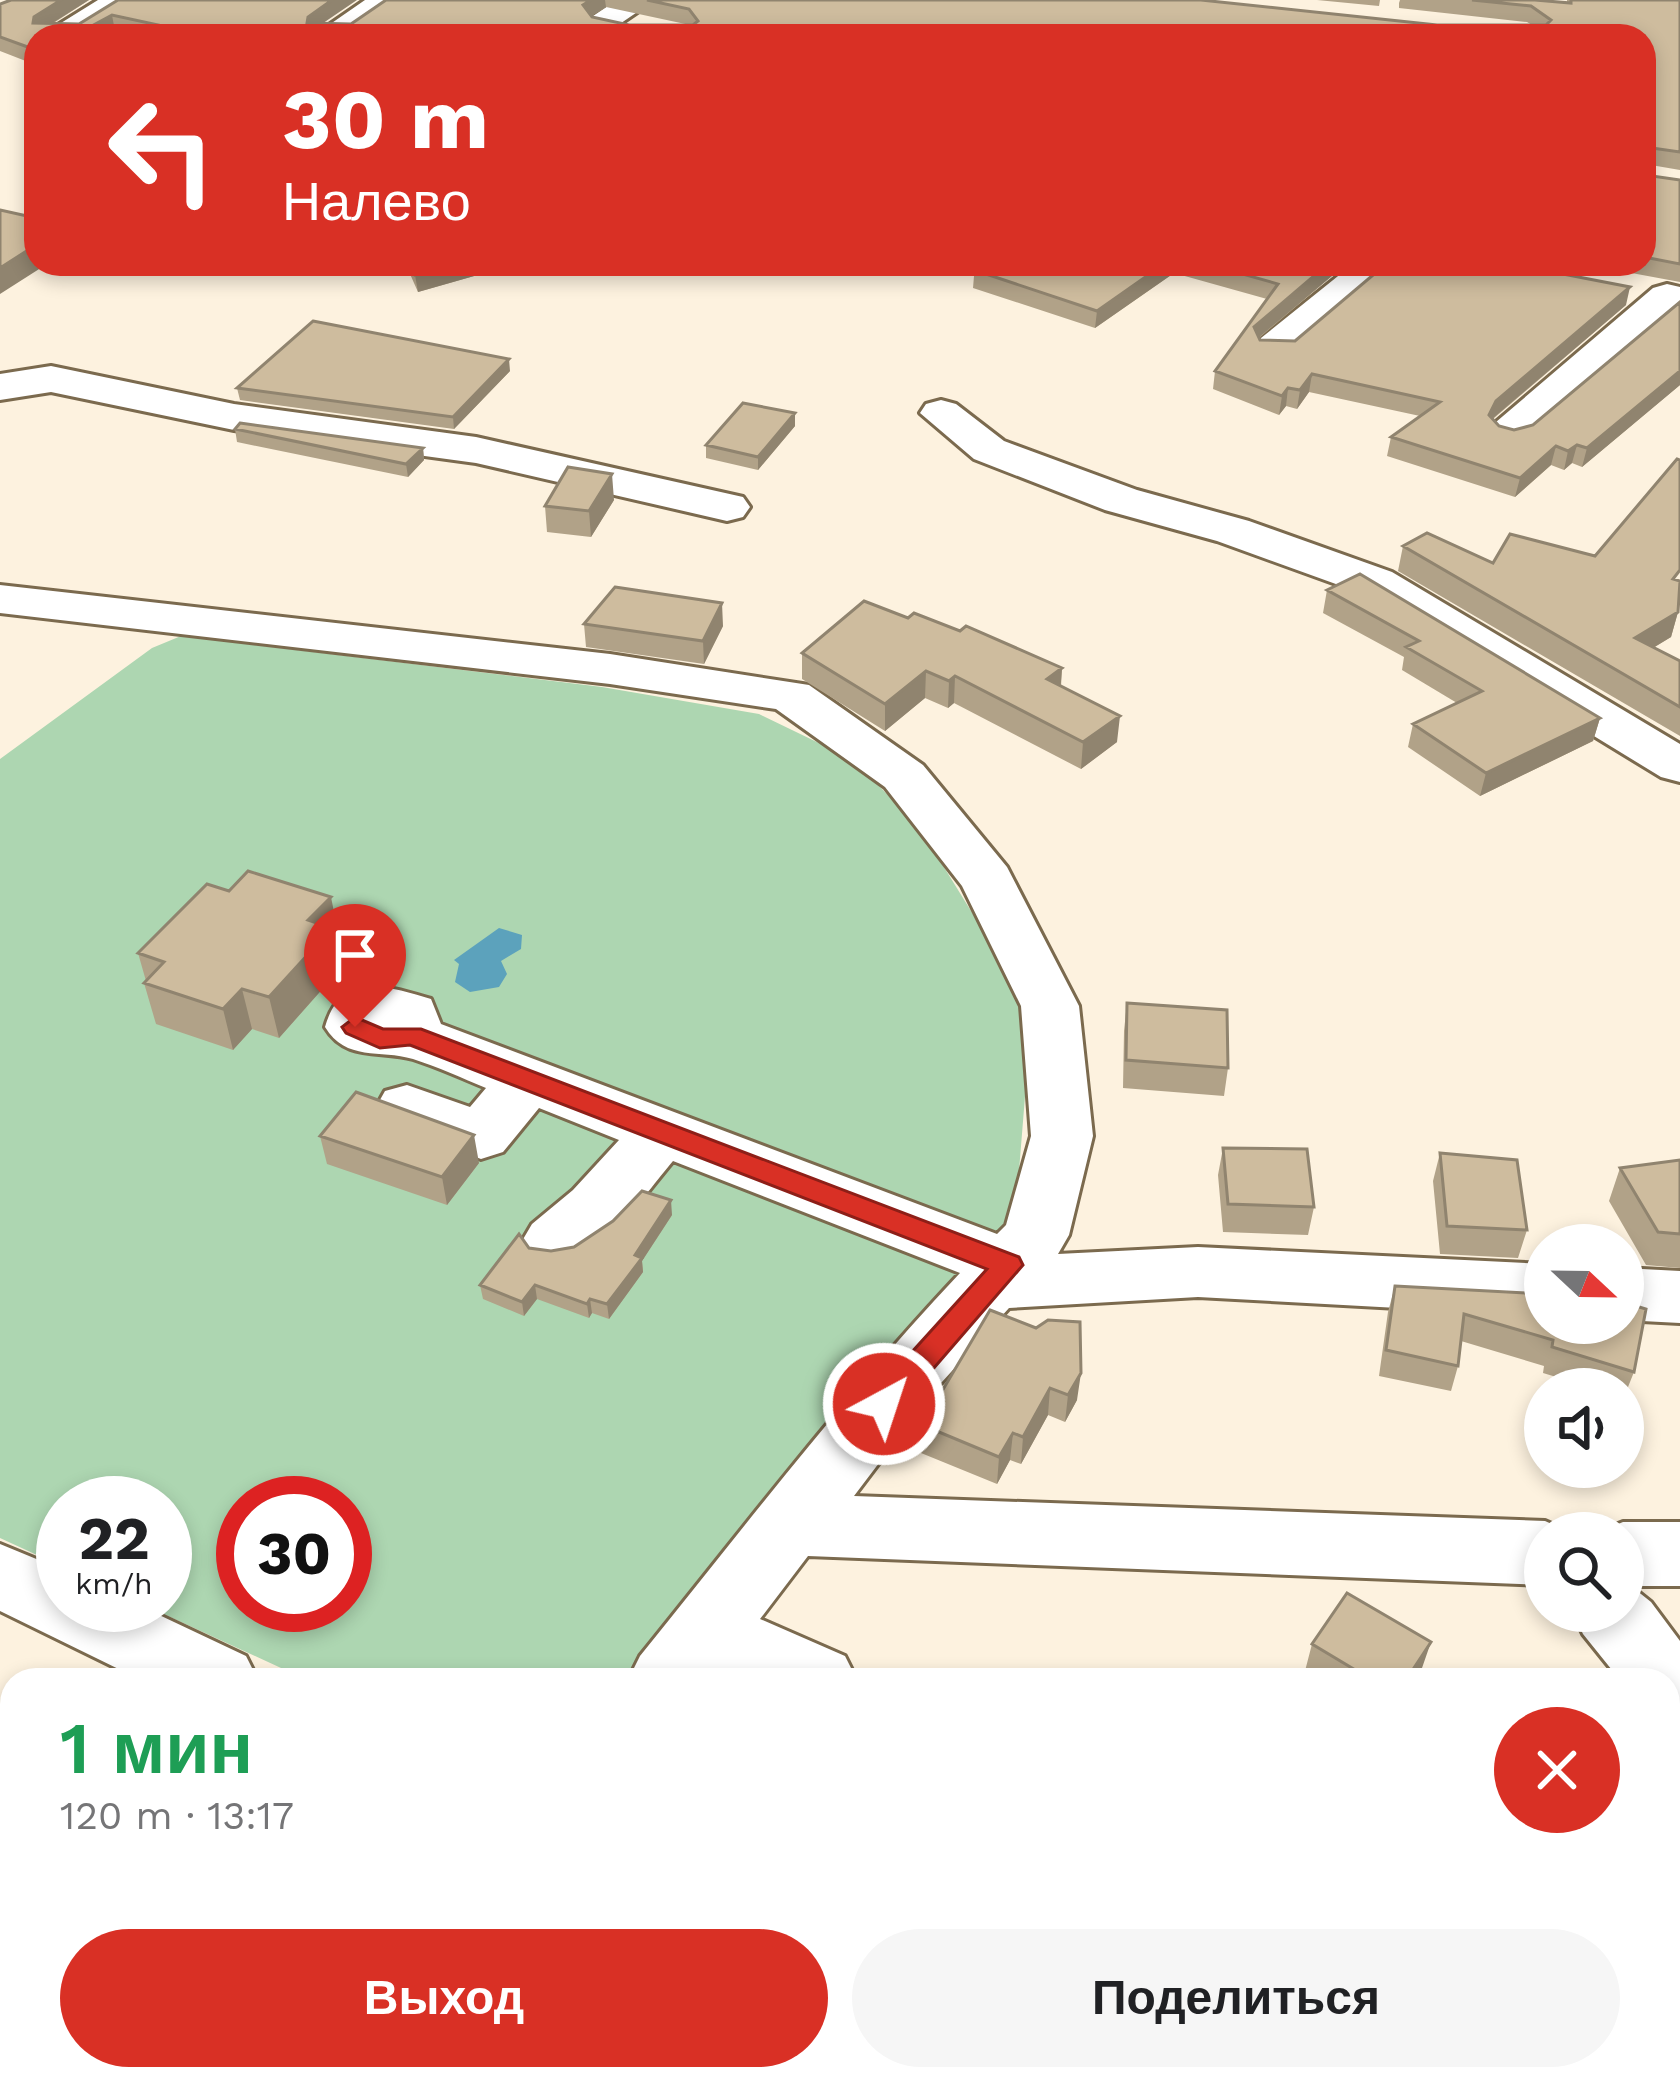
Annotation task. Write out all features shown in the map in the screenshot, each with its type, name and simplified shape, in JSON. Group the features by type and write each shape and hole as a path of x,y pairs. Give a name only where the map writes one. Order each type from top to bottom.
{"street":[{"path":"78,24 122,0"},
{"path":"348,24 387,0"},
{"path":"599,24 639,0"},
{"path":"1275,347 1362,276"},
{"path":"1626,288 1674,297"},
{"path":"1511,431 1674,297"},
{"path":"0,355 34,366 51,379"},
{"path":"0,386 51,379 234,417 476,450 727,507"},
{"path":"941,412 989,450 1121,500 1233,531 1376,582 1680,766"},
{"path":"0,599 610,669 791,696 904,776 987,880 1050,1006 1061,1136 1036,1234 908,1374 685,1658"},
{"path":"412,1036 662,1132 1000,1274 1198,1272 1524,1289"},
{"path":"407,1106 482,1136 528,1080"},
{"path":"555,1241 596,1207 662,1132"},
{"path":"1644,1295 1680,1297"},
{"path":"787,1524 1524,1559"},
{"path":"1644,1553 1680,1553"},
{"path":"0,1576 194,1668"},
{"path":"1644,1614 1680,1618"},
{"path":"1631,1632 1664,1668"},
{"path":"685,1658 764,1654 793,1668"}],"green space":[{"path":"181,636 602,687 759,714 852,759 918,825 1032,1010 1016,1208 637,1668 281,1668 192,1627 192,1476 36,1476 36,1555 0,1538 0,759 152,648"}],"water":[{"path":"499,928 522,935 521,949 501,961 507,974 499,987 470,992 455,982 459,964 454,960"}],"building":[{"path":"61,0 34,17 33,23 79,24 24,24 24,46 0,37 0,4"},
{"path":"118,0 332,0 308,17 307,23 351,24 154,24 112,15 95,24 79,24"},
{"path":"386,0 591,0 583,5 592,17 624,24 351,24"},
{"path":"647,0 1201,0 1428,24 694,24 698,21 689,9"},
{"path":"1472,0 1680,0 1680,152 1656,149 1656,24 1547,24 1551,20 1531,6"},
{"path":"1656,177 1680,180 1680,264 1656,259"},
{"path":"0,210 24,215 24,253 0,268"},
{"path":"992,276 1147,276 1097,311"},
{"path":"1250,276 1314,276 1254,327 1260,340 1295,341 1372,276 1573,276 1630,287 1496,401 1489,415 1499,426 1514,430 1533,425 1680,302 1680,371 1587,448 1577,445 1568,451 1556,446 1520,478 1391,437 1440,402 1312,374 1300,390 1288,388 1282,396 1215,371 1278,284"},
{"path":"313,321 509,359 453,417 237,388"},
{"path":"743,403 795,413 758,457 706,445"},
{"path":"240,423 423,448 406,464 235,429"},
{"path":"1677,459 1680,570 1673,579 1680,581 1678,612 1635,638 1680,661 1680,707 1403,546 1427,533 1493,563 1510,534 1595,556"},
{"path":"568,467 612,474 589,511 545,506"},
{"path":"1360,574 1600,718 1486,773 1413,724 1482,691 1406,647 1419,641 1327,590"},
{"path":"615,587 722,603 703,641 584,624"},
{"path":"864,601 960,631 966,626 1062,668 1047,679 1120,716 1083,742 955,676 949,681 926,671 885,704 802,653"},
{"path":"248,871 331,897 308,920 332,928 269,997 242,989 223,1009 144,983 164,962 138,953 207,884 229,891"},
{"path":"1127,1003 1227,1010 1228,1068 1126,1060"},
{"path":"356,1092 474,1135 442,1177 320,1136"},
{"path":"1223,1148 1307,1149 1314,1207 1228,1204"},
{"path":"1440,1153 1517,1160 1524,1230 1447,1226"},
{"path":"1680,1160 1680,1234 1658,1232 1620,1168"},
{"path":"642,1191 671,1200 635,1255 642,1258 607,1304 590,1299 587,1304 535,1285 522,1302 480,1285 519,1234 529,1248 574,1247 613,1221"},
{"path":"1395,1286 1524,1293 1524,1332 1464,1314 1458,1366 1386,1350"},
{"path":"990,1310 1036,1328 1048,1320 1080,1322 1081,1373 1068,1395 1050,1388 1023,1437 1013,1433 999,1457 922,1425"},
{"path":"1552,1344 1639,1344 1635,1368"},
{"path":"1347,1593 1431,1642 1414,1668 1352,1668 1312,1644"}],"route":[{"path":"355,1027 380,1038 412,1036 1008,1265 884,1404"}]}
